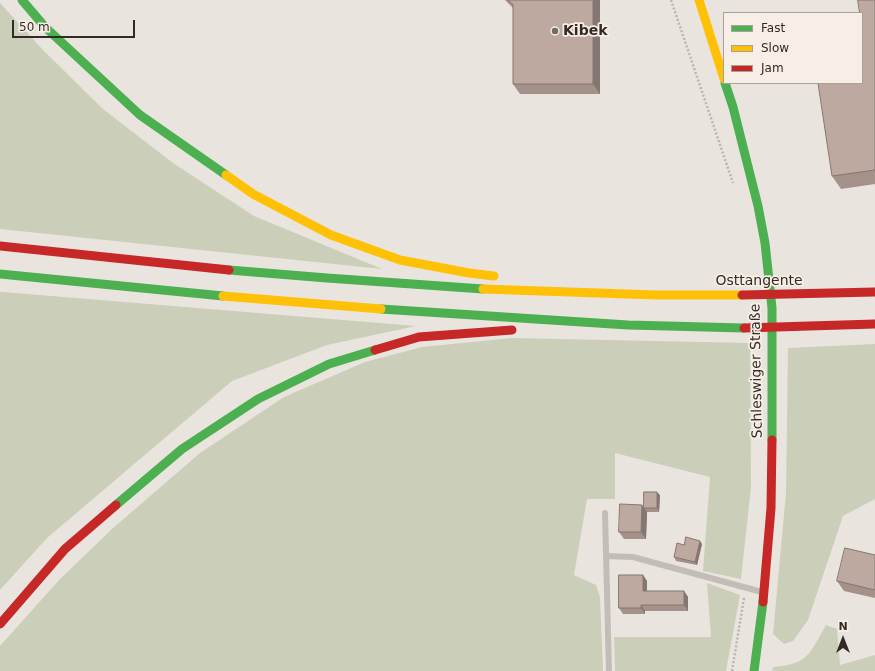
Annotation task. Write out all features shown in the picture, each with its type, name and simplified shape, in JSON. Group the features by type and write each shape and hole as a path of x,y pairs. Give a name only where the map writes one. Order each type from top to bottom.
{"main road":[{"path":"22,0 45,27 140,115 253,194 331,235 400,260 468,273 500,277"},
{"path":"699,0 723,76"},
{"name":"Schleswiger Straße","path":"725,84 733,107 758,206 765,243 772,308 773,398 771,508 764,592 754,671"},
{"path":"0,246 287,276 444,287 642,295"},
{"path":"0,274 285,302 430,313 646,326 738,328 816,327 875,324"},
{"path":"540,282 642,295"},
{"name":"Osttangente","path":"642,295 801,295 875,292"},
{"path":"544,329 646,326"},
{"path":"0,624 65,549 182,449 258,399 329,364 419,337 497,330 521,330"}],"lane":[{"path":"605,513 609,671"},
{"path":"606,556 633,557 764,592"}],"path":[{"path":"671,0 735,188"}],"green space":[{"path":"0,3 44,51 103,109 173,163 254,216 382,269 0,229"},
{"path":"0,292 416,326 327,345 232,381 47,538 0,590"},
{"path":"512,338 750,343 751,487 741,579 703,571 710,477 615,453 615,499 587,499 574,575 596,585 600,597 603,671 0,671 0,646 60,579 112,529 200,453 284,397 365,362 422,347"},
{"path":"875,344 875,499 843,516 808,620 793,641 784,644 773,634 786,493 788,348"},
{"path":"707,583 740,595 726,671 615,671 614,637 711,637"},
{"path":"826,625 837,629 840,665 875,655 875,671 772,671 773,667 785,666 807,656"}],"building":[{"path":"508,0 593,0 593,84 513,84 513,5"},
{"path":"858,0 875,0 875,170 832,176 818,84 863,84 863,12 860,12"},
{"path":"644,492 657,492 657,508 644,508"},
{"path":"620,504 642,505 641,532 619,532"},
{"path":"686,537 700,541 695,562 674,557 677,543 684,545"},
{"path":"845,548 875,555 875,590 837,581"},
{"path":"619,575 643,575 643,591 684,591 684,605 641,605 641,608 619,608"}],"traffic: fast":[{"path":"22,0 45,27 140,115 226,175"},
{"path":"725,84 733,107 758,206 765,243 772,308 772,440"},
{"path":"229,270 483,289"},
{"path":"0,274 223,296"},
{"path":"381,309 628,325 744,328"},
{"path":"116,505 182,449 258,399 329,364 375,350"},
{"path":"754,671 763,602"}],"traffic: slow":[{"path":"699,0 723,76"},
{"path":"226,175 253,194 331,235 400,260 469,273 494,276"},
{"path":"483,289 656,295 742,295"},
{"path":"223,296 381,309"}],"traffic: jam":[{"path":"0,246 229,270"},
{"path":"742,295 875,292"},
{"path":"744,328 875,324"},
{"path":"375,350 419,337 512,330"},
{"path":"763,602 771,508 772,440"},
{"path":"0,624 65,549 116,505"}],"place":[{"name":"Kibek","path":"555,31"}]}
